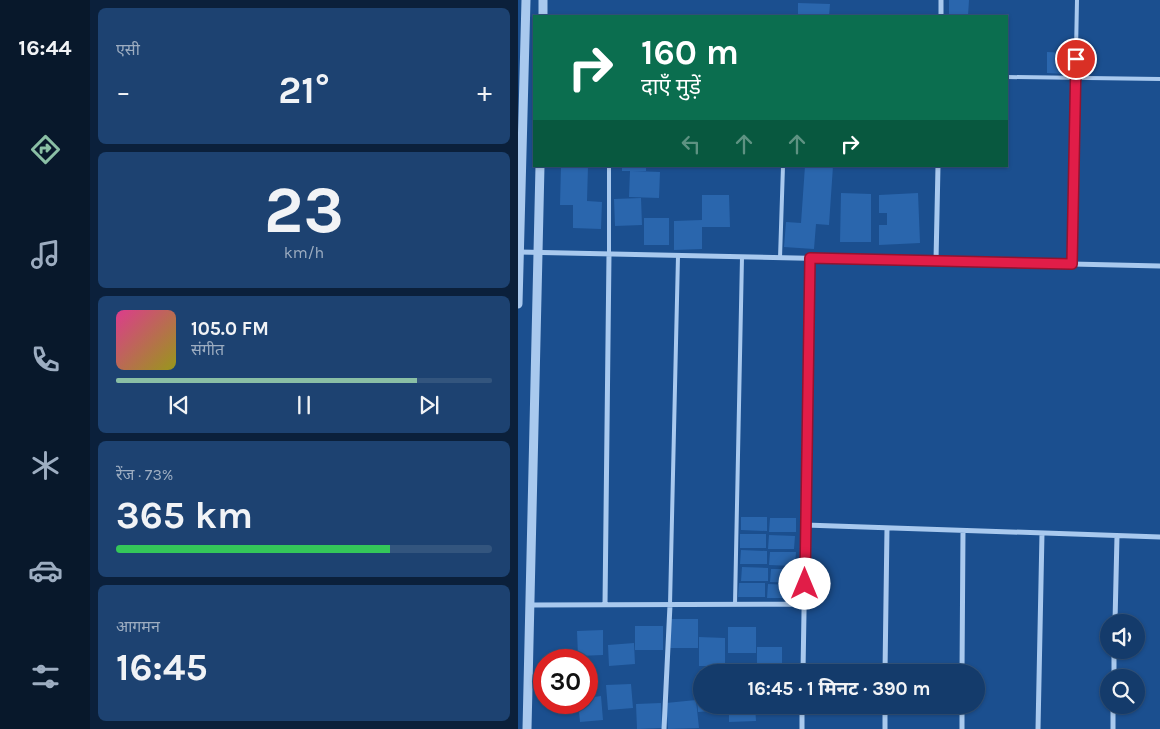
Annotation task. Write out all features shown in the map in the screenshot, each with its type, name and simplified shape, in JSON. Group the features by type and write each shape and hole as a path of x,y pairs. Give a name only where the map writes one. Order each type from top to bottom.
{"street":[{"path":"518,304 520,156 526,0"},
{"path":"543,0 543,15"},
{"path":"940,15 941,0"},
{"path":"527,729 540,167"},
{"path":"936,261 938,167"},
{"path":"520,252 1160,266"},
{"path":"605,605 609,254"},
{"path":"803,664 810,258"},
{"path":"805,526 1160,537"},
{"path":"885,664 887,528"},
{"path":"962,664 963,531"},
{"path":"1038,729 1042,533"},
{"path":"1115,614 1117,536"},
{"path":"531,605 805,604"},
{"path":"664,729 670,605"},
{"path":"802,714 802,729"},
{"path":"884,729 885,714"},
{"path":"962,714 962,729"},
{"path":"1113,714 1113,729"}],"lane":[{"path":"1072,264 1077,0"},
{"path":"1008,77 1160,79"},
{"path":"609,167 609,254"},
{"path":"780,258 783,167"},
{"path":"670,605 678,256"},
{"path":"735,604 742,257"}],"building":[{"path":"949,0 969,0 968,15 949,15"},
{"path":"798,3 830,4 829,15 798,15"},
{"path":"1047,52 1067,53 1066,74 1047,73"},
{"path":"561,167 588,167 587,201 602,202 601,229 573,228 573,205 560,205"},
{"path":"622,167 646,167 646,171 633,171 660,172 659,198 629,197 630,171 622,171"},
{"path":"805,167 833,167 829,225 816,224 814,249 784,247 786,222 801,223"},
{"path":"841,193 871,194 871,242 840,242"},
{"path":"918,193 920,243 879,245 879,225 887,225 887,213 879,213 879,195"},
{"path":"702,195 729,195 730,227 702,227 702,249 674,250 674,221 702,220"},
{"path":"641,198 642,225 615,226 614,199"},
{"path":"644,218 669,218 669,245 644,245"},
{"path":"741,517 767,517 767,531 741,530"},
{"path":"770,518 796,518 796,532 769,532"},
{"path":"740,534 766,534 766,548 740,548"},
{"path":"769,535 795,536 794,549 768,549"},
{"path":"741,550 767,551 767,564 740,564"},
{"path":"770,552 796,552 795,566 769,565"},
{"path":"742,567 768,568 768,581 741,581"},
{"path":"771,569 797,569 796,583 770,582"},
{"path":"739,583 765,583 765,597 738,597"},
{"path":"768,584 794,585 793,598 767,598"},
{"path":"669,619 698,619 698,648 669,648"},
{"path":"635,626 663,626 663,650 635,650"},
{"path":"728,627 756,627 756,653 728,653"},
{"path":"603,630 603,655 598,655 598,649 578,649 577,631"},
{"path":"699,637 725,638 725,664 699,664"},
{"path":"634,643 635,664 609,666 608,645"},
{"path":"757,647 782,647 782,664 757,664"},
{"path":"631,684 633,708 608,710 606,685"},
{"path":"598,696 601,696 603,720 580,722 579,714 598,714"},
{"path":"693,700 693,714 698,714 699,728 668,729 666,703"},
{"path":"661,703 662,728 637,729 636,704"},
{"path":"729,714 756,714 756,721 729,722"}],"route":[{"path":"805,584 810,258 1072,264 1076,59"}]}
